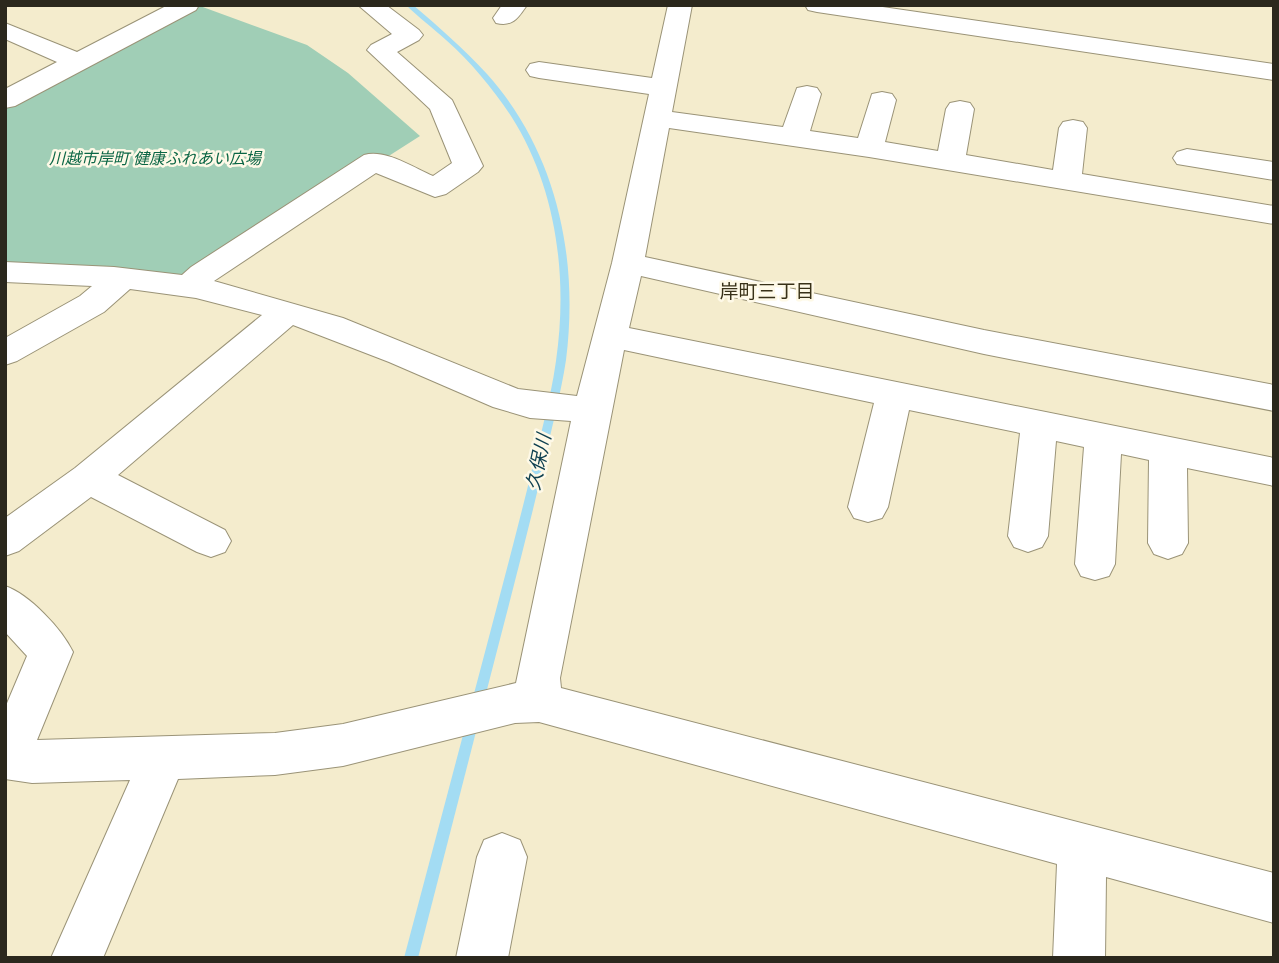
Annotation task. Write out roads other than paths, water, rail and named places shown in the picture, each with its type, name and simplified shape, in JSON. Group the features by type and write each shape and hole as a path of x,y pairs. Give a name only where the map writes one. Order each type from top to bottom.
{"street":[{"path":"5,100 187,5"},
{"path":"189,287 202,274 374,161 435,188 468,166 442,106 380,50 410,35 370,5"},
{"path":"527,703 538,678 583,409 610,336 628,263 680,5"},
{"path":"817,5 916,13 1007,33 1274,72"},
{"path":"1007,33 1011,5"},
{"path":"5,30 79,62"},
{"path":"539,70 794,138 951,161 1274,215"},
{"path":"794,138 807,94"},
{"path":"869,148 882,100"},
{"path":"951,161 960,109"},
{"path":"1066,181 1073,128"},
{"path":"1187,158 1274,171"},
{"path":"628,263 984,342 1274,398"},
{"path":"5,272 122,279 221,293 352,332 506,398 530,405 583,409"},
{"path":"5,353 92,304 122,279"},
{"path":"5,540 89,478 287,312"},
{"path":"610,336 1274,472"},
{"path":"868,507 894,394"},
{"path":"1028,536 1038,424"},
{"path":"1095,564 1103,437"},
{"path":"1168,450 1168,543"},
{"path":"89,478 211,541"},
{"path":"5,603 51,652 6,758 32,762 275,754 343,745 527,703 1274,898"},
{"path":"77,958 163,759"},
{"path":"1079,958 1082,848"},
{"path":"482,958 502,857"}],"waterway":[{"name":"久保川","path":"409,5 451,40 486,77 515,117 538,160 554,205 563,253 566,305 559,371 527,512 477,705"},
{"name":"久保川","path":"411,958 473,720"}],"district":[{"name":"岸町三丁目","path":"767,291"}],"park label":[{"name":"川越市岸町 健康ふれあい広場","path":"155,158"}]}
